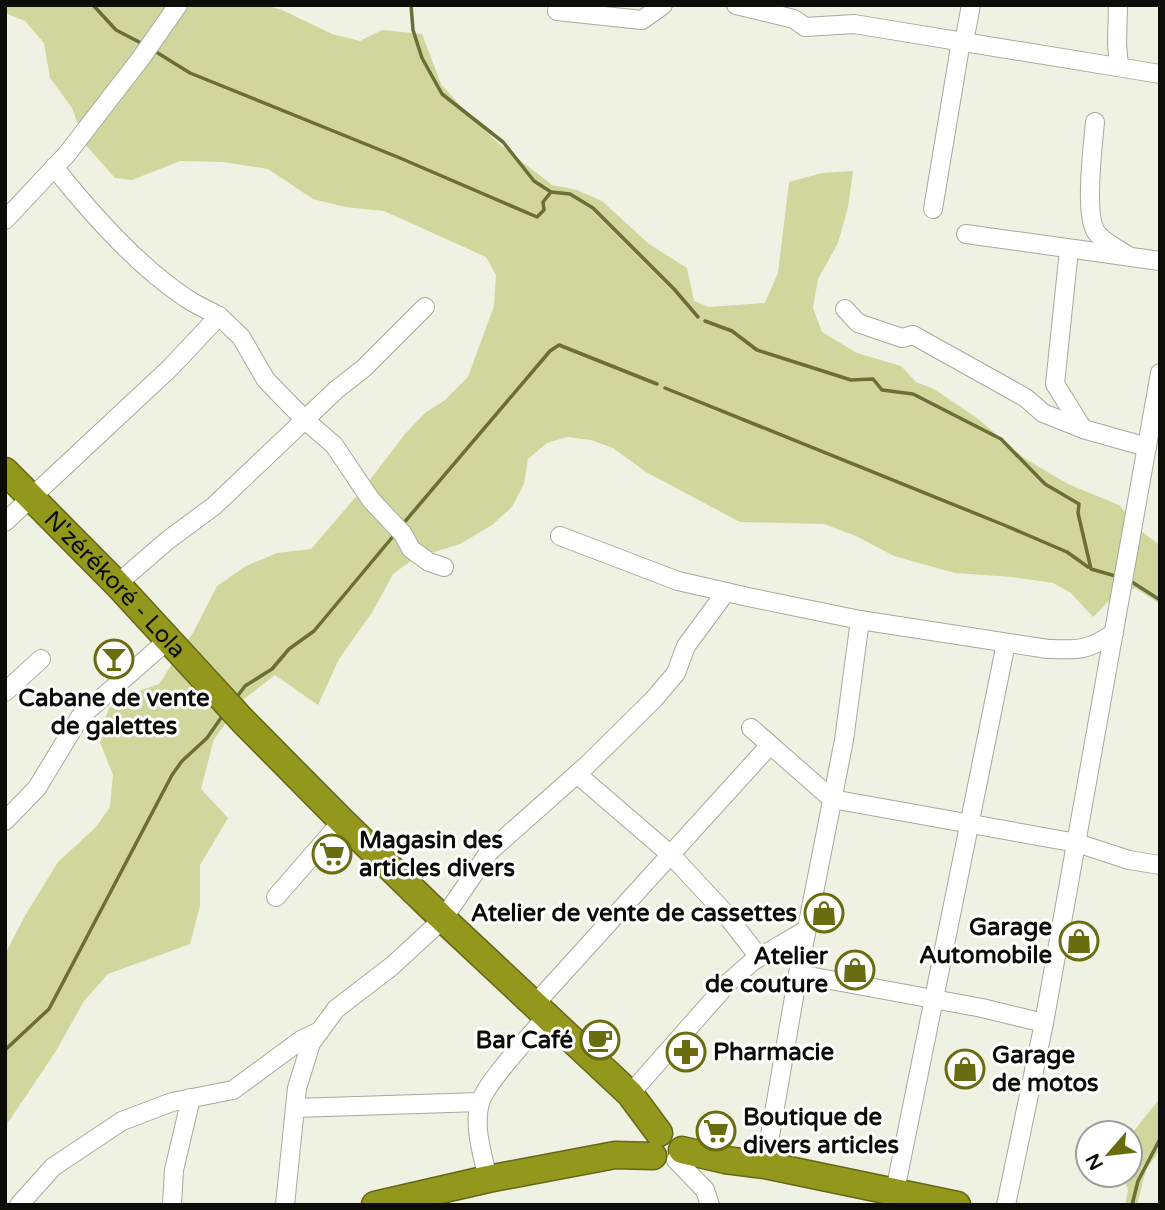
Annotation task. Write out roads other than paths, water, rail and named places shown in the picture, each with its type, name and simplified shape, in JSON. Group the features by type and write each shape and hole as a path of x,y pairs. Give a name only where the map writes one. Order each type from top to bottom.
{"highway":[{"name":"N'zérékoré - Lola","path":"5,471 117,584 223,700 342,821"},
{"path":"342,821 630,1094 668,1150"},
{"path":"375,1205 615,1154 668,1150 765,1165 957,1205"}],"street":[{"path":"5,220 54,167 141,58 178,5"},
{"path":"557,11 642,20 663,5"},
{"path":"736,5 797,12 805,27 854,24 1160,74"},
{"path":"933,209 971,5"},
{"path":"1118,5 1119,66"},
{"path":"1095,122 1091,174 1092,222 1097,234 1130,257"},
{"path":"54,167 76,195 141,262 185,298 219,316 241,337 266,380 304,420 334,445 371,500 399,530 411,549 429,562 444,567"},
{"path":"966,234 1160,261"},
{"path":"1069,250 1055,384 1083,429"},
{"path":"117,584 214,506 336,390 364,368 425,307"},
{"path":"845,309 858,323 902,338 913,335 1026,398 1043,413 1151,456"},
{"path":"5,522 170,368 219,316"},
{"path":"1006,1205 1044,1023 1114,633 1151,456 1160,373"},
{"path":"560,536 678,581 860,620 1006,643 1078,650 1095,646 1114,633"},
{"path":"285,1205 297,1088 311,1043 336,1009 392,966 443,919 489,852 577,775 654,698 676,673 686,646 726,592"},
{"path":"765,1165 806,930 844,740 860,620"},
{"path":"5,821 37,788 80,717 168,640"},
{"path":"895,1191 1006,643"},
{"path":"5,692 41,659"},
{"path":"751,728 832,799 1077,843 1129,860 1160,865"},
{"path":"488,1179 478,1124 480,1102 501,1069 541,1010 671,855 769,745"},
{"path":"577,775 671,855 724,912 759,957"},
{"path":"276,897 342,821"},
{"path":"630,1094 729,982 759,957 806,930"},
{"path":"798,974 935,999 1044,1023"},
{"path":"19,1205 53,1167 122,1121 172,1101 233,1090 300,1040 320,1031"},
{"path":"172,1205 174,1170 191,1098"},
{"path":"295,1108 480,1102"},
{"path":"668,1150 705,1190 710,1205"}],"waterway":[{"path":"93,5 116,30 143,44"},
{"path":"411,5 413,30 422,58 442,94 503,142 534,181 551,192 570,194 593,208 674,289 698,317"},
{"path":"153,50 190,73 537,217 544,210 543,202 551,192"},
{"path":"705,321 732,331 757,350 851,380 873,379 882,390 913,394 1001,439 1045,484 1079,504 1078,513 1091,569 1119,577"},
{"path":"402,525 550,351 559,345 657,384"},
{"path":"665,388 1004,525 1067,552 1088,567"},
{"path":"236,698 245,686 272,669 289,649 314,631 395,534"},
{"path":"1132,582 1160,600"},
{"path":"5,1050 49,1009 172,775 182,761 207,738 223,715"},
{"path":"1132,1205 1138,1181 1160,1139"}],"place":[{"name":"Cabane de vente de galettes","path":"114,659"},
{"name":"Magasin des articles divers","path":"332,854"},
{"name":"Atelier de vente de cassettes","path":"824,913"},
{"name":"Garage Automobile","path":"1079,941"},
{"name":"Atelier de couture","path":"855,970"},
{"name":"Bar Café","path":"600,1040"},
{"name":"Pharmacie","path":"686,1052"},
{"name":"Garage de motos","path":"965,1069"},
{"name":"Boutique de divers articles","path":"716,1131"}]}
